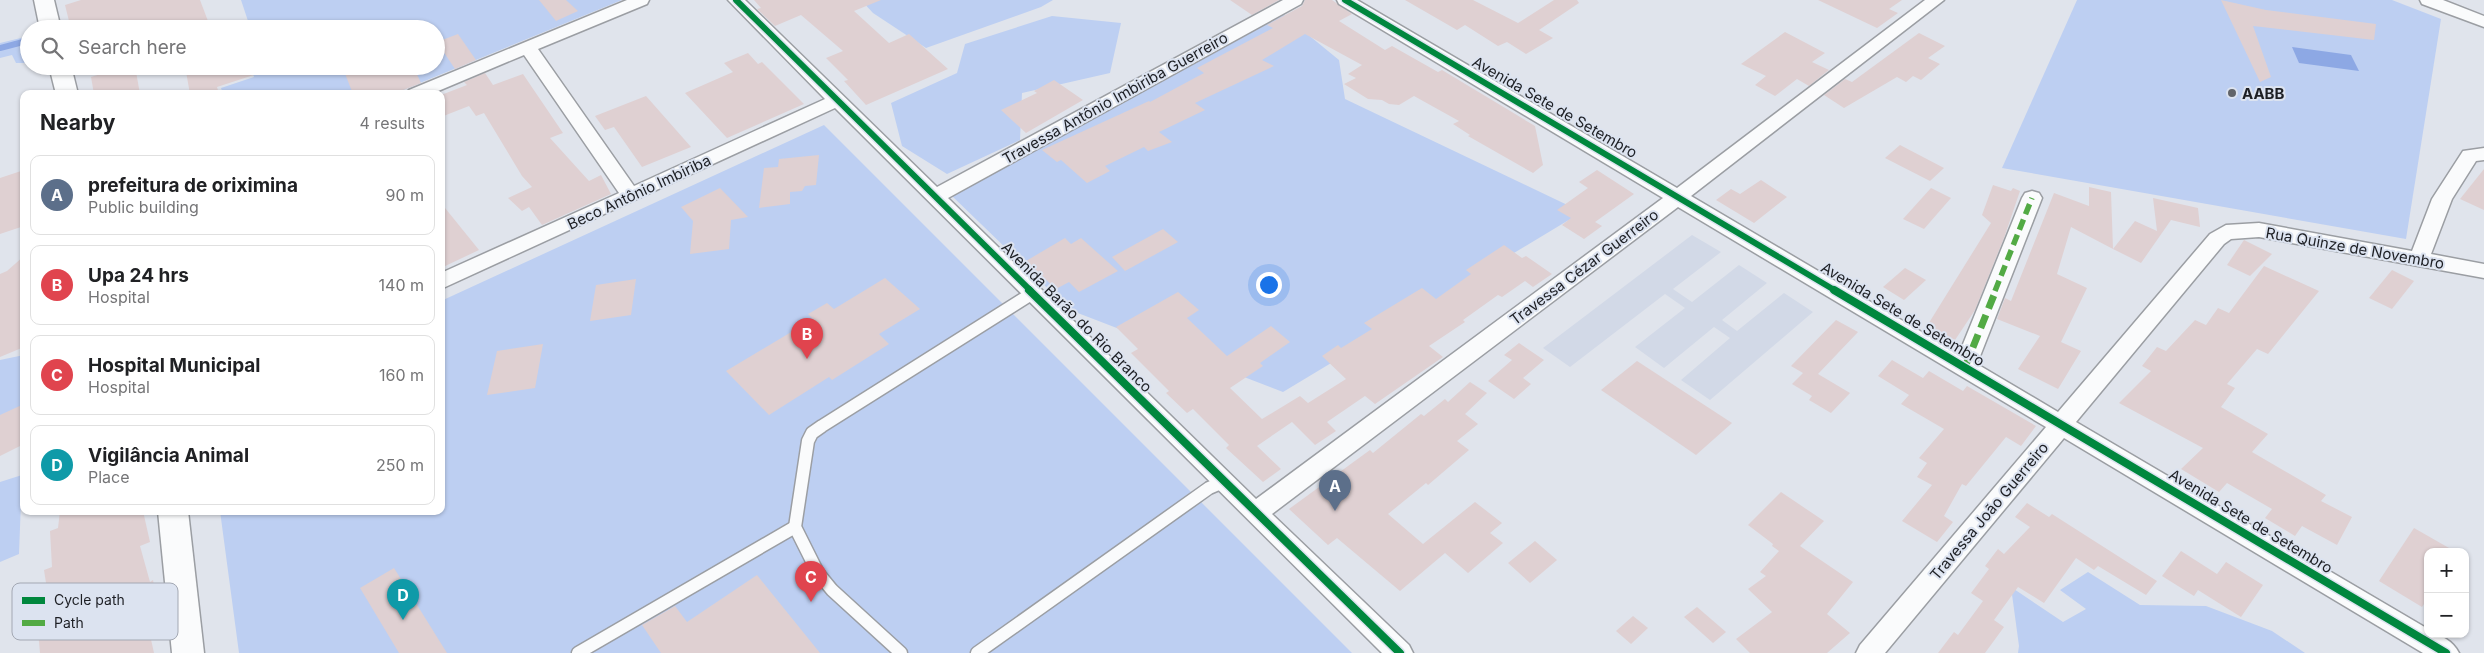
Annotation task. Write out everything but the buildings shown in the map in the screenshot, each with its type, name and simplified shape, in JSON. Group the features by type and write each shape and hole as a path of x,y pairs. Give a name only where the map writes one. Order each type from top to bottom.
{"street":[{"path":"44,0 49,20"},
{"path":"425,90 641,0"},
{"name":"Avenida Barão do Rio Branco","path":"736,0 1223,482 1400,653"},
{"name":"Travessa Antônio Imbiriba Guerreiro","path":"936,196 1295,0"},
{"name":"Avenida Sete de Setembro","path":"1345,0 1679,196 2446,653"},
{"name":"Travessa Cézar Guerreiro","path":"1255,513 1679,196 1936,0"},
{"path":"2428,0 2484,22"},
{"path":"528,48 631,195"},
{"path":"62,75 66,90"},
{"name":"Beco Antônio Imbiriba","path":"445,280 836,100"},
{"path":"2418,259 2442,199 2470,155 2480,153"},
{"path":"1966,367 2032,198"},
{"name":"Rua Quinze de Novembro","path":"2226,232 2259,230 2484,272"},
{"name":"Travessa João Guerreiro","path":"1869,653 2217,239 2226,232"},
{"path":"172,515 188,653"}],"lane":[{"path":"901,653 832,590 818,574 795,526 805,450 812,433 1033,293"},
{"path":"977,653 1209,488 1223,482"},
{"path":"578,653 795,526"}],"shaded area":[{"path":"241,0 622,0 445,73 445,20 248,20"},
{"path":"861,0 1053,0 1041,7 926,48 873,13"},
{"name":"AABB","path":"2077,0 2392,0 2441,19 2406,239 2002,168"},
{"path":"1284,15 1339,60 1345,99 1582,212 1283,392 1070,310 952,196"},
{"path":"1052,16 1121,23 1110,73 1022,93 1020,140 947,174 902,146 891,103 957,73 965,44"},
{"path":"20,38 20,63 16,63 12,55 0,58 0,43"},
{"path":"253,75 439,75 403,90 222,90 221,88 254,77"},
{"path":"824,125 1352,653 239,653 221,515 445,515 445,299"},
{"path":"1692,235 1721,252 1673,289 1692,302 1739,265 1767,283 1722,320 1737,331 1784,293 1813,312 1710,400 1681,380 1730,338 1714,327 1664,368 1635,347 1685,308 1665,294 1570,367 1543,348"},
{"path":"20,356 20,413 0,423 0,360"},
{"path":"20,476 19,554 0,562 0,482"},
{"path":"2088,572 2140,605 2206,606 2272,631 2305,653 2018,653 2019,646 2011,587 2063,622 2086,609 2060,590"}],"water":[{"path":"2292,47 2351,55 2359,71 2299,63"}],"waterway":[{"path":"0,48 20,43"}],"marked path":[{"path":"1965,367 2032,198"}],"cycle path":[{"path":"736,0 1255,513 1400,653"},
{"path":"1345,0 2446,653"}],"place":[{"name":"AABB","path":"2232,93"},
{"name":"Upa 24 hrs","path":"807,359"},
{"name":"prefeitura de oriximina","path":"1335,511"},
{"name":"Hospital Municipal","path":"811,602"},
{"name":"Vigilância Animal","path":"403,620"}]}
